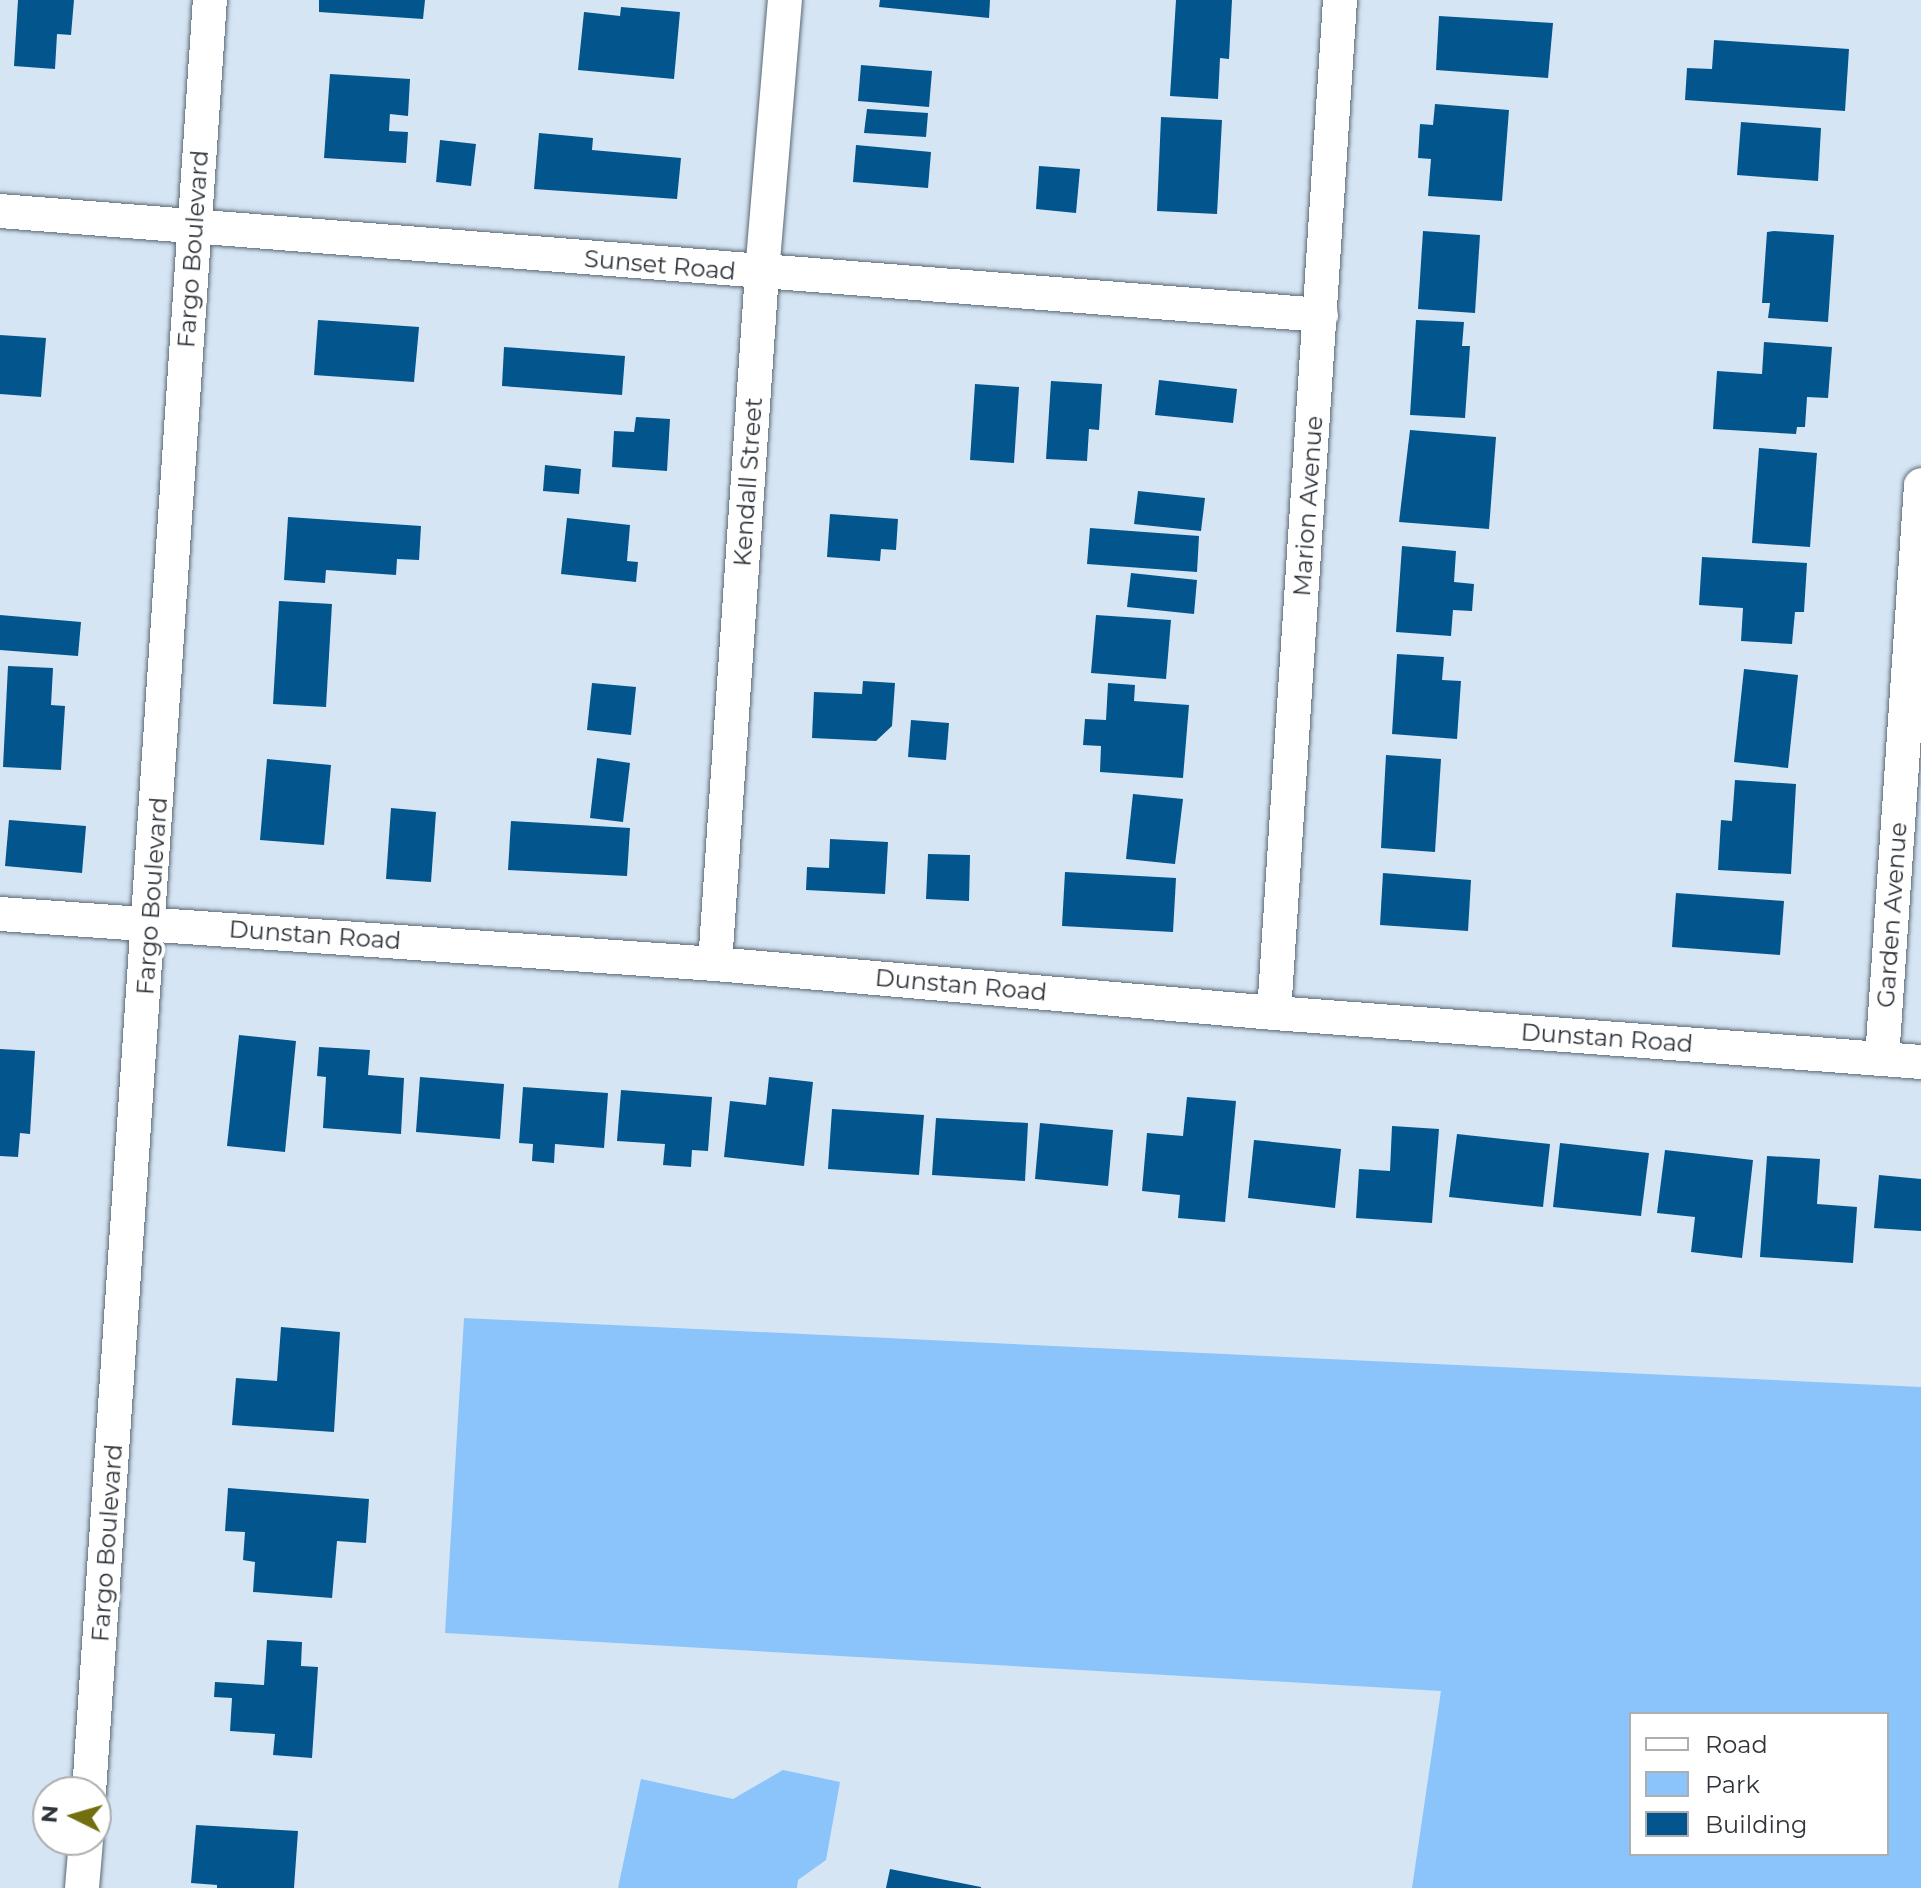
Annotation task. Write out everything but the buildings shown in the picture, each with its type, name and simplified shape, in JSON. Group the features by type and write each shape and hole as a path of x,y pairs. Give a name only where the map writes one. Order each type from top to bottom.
{"street":[{"name":"Fargo Boulevard","path":"90,1776 151,924 210,0"},
{"name":"Kendall Street","path":"715,964 762,273 785,0"},
{"name":"Marion Avenue","path":"1274,1013 1340,0"},
{"name":"Sunset Road","path":"0,211 1321,315"},
{"name":"Garden Avenue","path":"1882,1059 1921,485"},
{"name":"Dunstan Road","path":"0,914 715,964 1274,1013 1921,1062"},
{"path":"82,1888 85,1856"}],"green space":[{"path":"464,1318 1921,1387 1921,1888 1412,1888 1441,1691 445,1633"},
{"path":"783,1770 840,1782 826,1860 798,1880 797,1888 618,1888 641,1779 733,1799"}]}
